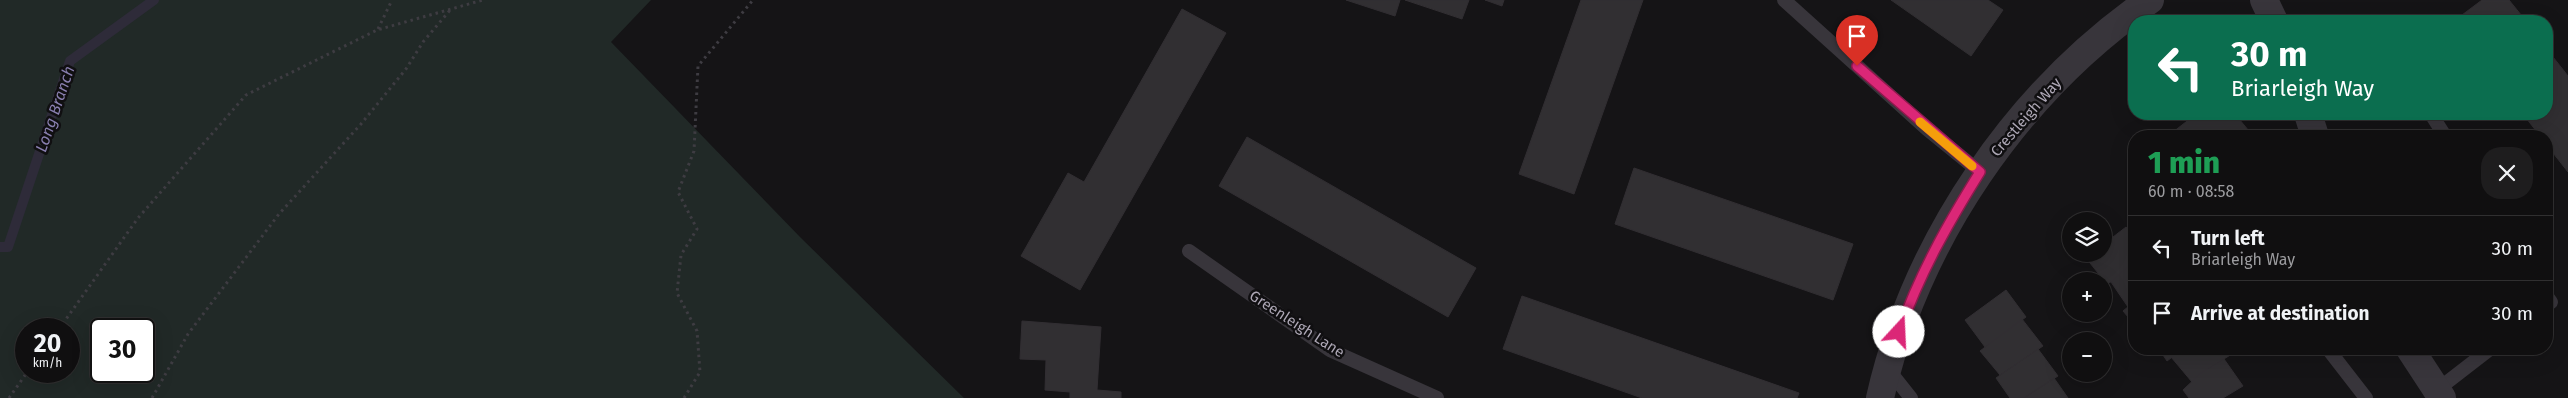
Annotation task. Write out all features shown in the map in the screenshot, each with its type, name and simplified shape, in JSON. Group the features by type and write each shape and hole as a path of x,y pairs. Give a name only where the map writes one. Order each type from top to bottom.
{"street":[{"name":"Crestleigh Way","path":"2131,15 2150,0"},
{"path":"2264,0 2271,15"},
{"name":"Crestleigh Way","path":"1880,398 1887,368 1912,296 1938,241 1980,172 2021,118 2077,59 2128,18"},
{"path":"2414,355 2440,394"}],"lane":[{"path":"1784,0 1914,117 1980,172"},
{"name":"Greenleigh Lane","path":"1189,251 1330,350 1437,398"},
{"path":"2333,355 2366,398"},
{"path":"2440,394 2483,355"},
{"path":"1887,368 1911,398"}],"path":[{"path":"377,30 392,0"},
{"path":"67,318 138,218 246,95 377,30 483,0"},
{"path":"684,398 700,372 697,331 677,293 680,255 697,229 678,192 694,151 698,66 753,0"},
{"path":"152,398 188,334 279,214 361,124 406,69 423,42 451,9"},
{"path":"9,398 20,383"}],"shaded area":[{"path":"0,0 651,0 611,42 800,237 964,398 0,398"}],"building":[{"path":"1346,0 1400,0 1395,16"},
{"path":"1405,0 1469,0 1462,19"},
{"path":"1485,0 1504,0 1502,6"},
{"path":"1581,0 1643,0 1574,194 1519,174"},
{"path":"1891,0 1988,0 2003,10 1971,56"},
{"path":"2482,0 2509,0 2521,15 2462,15"},
{"path":"1182,9 1226,33 1080,290 1021,256 1068,173 1084,182"},
{"path":"2553,57 2568,76 2568,172 2553,153 2553,130 2535,130 2528,120 2553,120"},
{"path":"2188,120 2240,120 2248,130 2176,130"},
{"path":"1247,137 1476,268 1448,317 1219,186"},
{"path":"1634,168 1853,244 1833,300 1615,224"},
{"path":"2126,227 2128,230 2128,266 2112,281 2112,272 2097,272 2089,262 2112,262 2112,238"},
{"path":"2128,266 2128,307 2112,281"},
{"path":"2006,290 2026,317 1985,347 1965,320"},
{"path":"1522,296 1799,393 1797,398 1642,398 1503,349"},
{"path":"2128,307 2128,317 2123,311"},
{"path":"2022,319 2043,346 2000,375 1980,351"},
{"path":"1022,321 1101,327 1097,390 1121,392 1121,398 1070,398 1070,392 1045,390 1046,360 1020,359"},
{"path":"2038,349 2058,376 2024,398 2010,398 1996,378"},
{"path":"2163,355 2175,355 2167,361"},
{"path":"2174,355 2230,355 2201,373 2192,382 2171,357"},
{"path":"2224,359 2243,386 2223,398 2189,398 2183,390 2201,373"},
{"path":"2054,378 2068,398 2024,398"}],"waterway":[{"name":"Long Branch","path":"0,247 8,247 70,61 154,0"}],"slow traffic":[{"path":"1920,122 1972,166"}],"route":[{"path":"1857,66 1901,106 1980,172 1942,233 1912,296 1899,332"}]}
